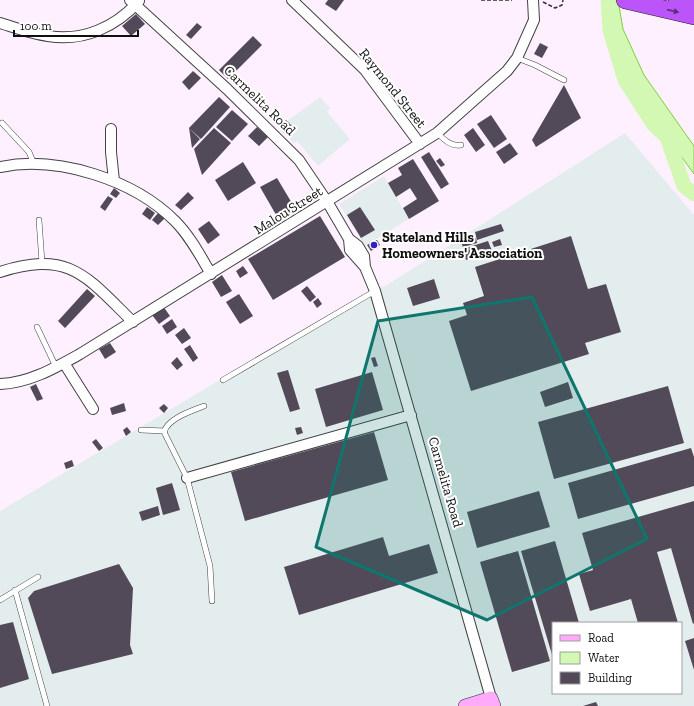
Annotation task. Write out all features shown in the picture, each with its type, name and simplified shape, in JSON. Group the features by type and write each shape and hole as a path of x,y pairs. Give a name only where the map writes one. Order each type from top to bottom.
{"highway":[{"path":"625,0 694,16"},
{"path":"676,0 694,4"}],"street":[{"name":"Raymond Street","path":"292,0 365,70 420,144"},
{"name":"Malou Street","path":"0,384 14,384 29,380 60,365 328,203 437,134 507,71 517,58 534,20 535,5 533,0"},
{"path":"0,23 48,36 73,37 96,32 118,20 135,2"},
{"name":"Carmelita Road","path":"135,2 280,140 299,160 328,203 349,239 358,246 364,256 365,267 376,291 492,702"},
{"path":"111,129 111,152 114,181"},
{"path":"0,167 34,164 55,165 114,181 152,202 176,222 194,245 211,274"},
{"path":"0,272 20,266 42,263 58,265 73,270 86,277 133,322"},
{"path":"60,365 93,408"},
{"path":"188,478 410,415"},
{"path":"465,706 492,702"}],"lane":[{"path":"517,58 535,65 564,80"},
{"path":"2,123 28,152 34,164"},
{"path":"437,134 455,146 461,145"},
{"path":"39,220 42,263"},
{"path":"223,380 376,291"},
{"path":"37,327 60,365"},
{"path":"164,431 167,426 176,419 204,406"},
{"path":"142,430 164,431"},
{"path":"164,431 168,442 188,478 210,566 212,601"},
{"path":"0,600 38,577"},
{"path":"15,590 47,706"}],"path":[{"path":"481,0 512,0"},
{"path":"538,0 555,8 562,5 563,0"}],"highlighted area":[{"path":"532,297 647,539 487,620 316,547 378,321"}],"shaded area":[{"path":"320,97 330,108 327,112 350,139 318,166 297,141 294,143 279,127"},
{"path":"625,133 694,215 694,706 0,706 0,511 367,292 387,285"},
{"path":"384,176 409,219 365,246 339,204"}],"water":[{"path":"608,0 618,0 623,29 644,75 694,146 694,174 667,137 654,125 625,80 610,30"}],"building":[{"path":"328,0 344,0 336,11 325,4"},
{"path":"136,14 145,24 131,36 122,26"},
{"path":"197,23 202,27 191,39 186,35"},
{"path":"253,36 262,45 228,79 219,70"},
{"path":"540,43 548,47 542,58 534,54"},
{"path":"193,71 201,78 189,90 182,82"},
{"path":"564,85 581,118 536,147 532,140"},
{"path":"219,97 230,107 201,139 189,128"},
{"path":"232,110 248,124 232,141 216,127"},
{"path":"491,115 507,139 494,148 477,124"},
{"path":"286,120 292,126 284,133 279,127"},
{"path":"257,127 268,137 259,146 248,136"},
{"path":"189,128 200,139 192,148"},
{"path":"214,128 231,143 202,175 194,149"},
{"path":"473,128 485,145 476,152 464,135"},
{"path":"510,143 518,154 504,164 496,152"},
{"path":"429,152 449,184 441,189 421,157"},
{"path":"440,158 445,165 441,167 436,161"},
{"path":"413,159 439,201 409,219 403,208 417,199 410,188 396,197 388,183 402,175 398,168"},
{"path":"243,162 256,183 228,201 215,180"},
{"path":"277,178 296,210 279,220 260,187"},
{"path":"114,188 120,193 116,198 110,194"},
{"path":"188,192 194,198 181,210 175,205"},
{"path":"108,196 113,199 105,211 100,207"},
{"path":"147,207 155,213 150,220 142,214"},
{"path":"360,207 375,230 361,238 347,215"},
{"path":"159,212 165,218 158,225 152,220"},
{"path":"320,216 345,257 273,300 248,259"},
{"path":"209,221 220,235 208,244 198,229"},
{"path":"501,224 504,231 477,240 475,232"},
{"path":"571,236 588,289 606,284 621,332 585,343 589,354 471,391 449,321 467,315 463,303 484,296 475,267"},
{"path":"476,238 477,243 463,247 461,242"},
{"path":"500,239 502,245 494,247 492,242"},
{"name":"Stateland Hills Homeowners' Association","path":"377,240 380,245 371,251 367,245"},
{"path":"488,241 492,251 466,260 463,249"},
{"path":"243,266 248,273 240,278 236,271"},
{"path":"222,275 232,291 221,297 212,282"},
{"path":"434,279 440,298 413,306 407,288"},
{"path":"307,286 316,297 310,302 301,291"},
{"path":"87,289 95,296 65,328 58,321"},
{"path":"239,294 253,316 240,324 226,302"},
{"path":"318,298 322,304 317,308 313,302"},
{"path":"163,306 170,316 159,324 152,315"},
{"path":"172,319 177,327 167,334 162,326"},
{"path":"184,328 191,338 182,344 175,335"},
{"path":"110,343 116,352 105,359 99,349"},
{"path":"190,345 198,358 193,362 184,349"},
{"path":"177,357 183,365 177,370 171,363"},
{"path":"375,357 378,366 374,367 371,358"},
{"path":"288,370 300,409 290,412 277,373"},
{"path":"372,372 383,410 326,427 315,389"},
{"path":"568,382 573,398 545,407 540,392"},
{"path":"36,384 43,399 37,401 30,387"},
{"path":"668,386 684,443 554,479 538,422"},
{"path":"124,403 126,411 112,415 110,408"},
{"path":"164,404 168,408 164,413 159,408"},
{"path":"127,427 131,432 126,436 123,430"},
{"path":"301,427 303,433 297,435 295,428"},
{"path":"374,432 388,480 245,521 231,472"},
{"path":"96,439 103,448 99,451 92,442"},
{"path":"691,448 694,457 694,486 578,519 568,483"},
{"path":"72,460 74,466 66,469 64,463"},
{"path":"172,483 180,510 163,515 156,488"},
{"path":"539,491 550,527 477,548 467,512"},
{"path":"694,501 694,623 693,624 671,548 657,552 678,622 638,622 631,599 590,611 579,574 593,570 582,533"},
{"path":"158,506 160,515 142,521 139,512"},
{"path":"383,537 389,556 429,544 438,573 299,615 284,567"},
{"path":"555,541 579,622 552,622 552,655 521,551"},
{"path":"518,551 550,661 512,672 480,562"},
{"path":"119,564 133,588 130,645 133,654 52,674 28,598 34,591"},
{"path":"13,622 29,679 0,688 0,625"},
{"path":"694,638 694,670 685,641"},
{"path":"596,702 598,706 583,706"}],"waterway":[{"path":"608,0 610,30 625,80 654,125 667,137 684,186 694,194"}],"place":[{"name":"Stateland Hills Homeowners' Association","path":"374,245"}]}
